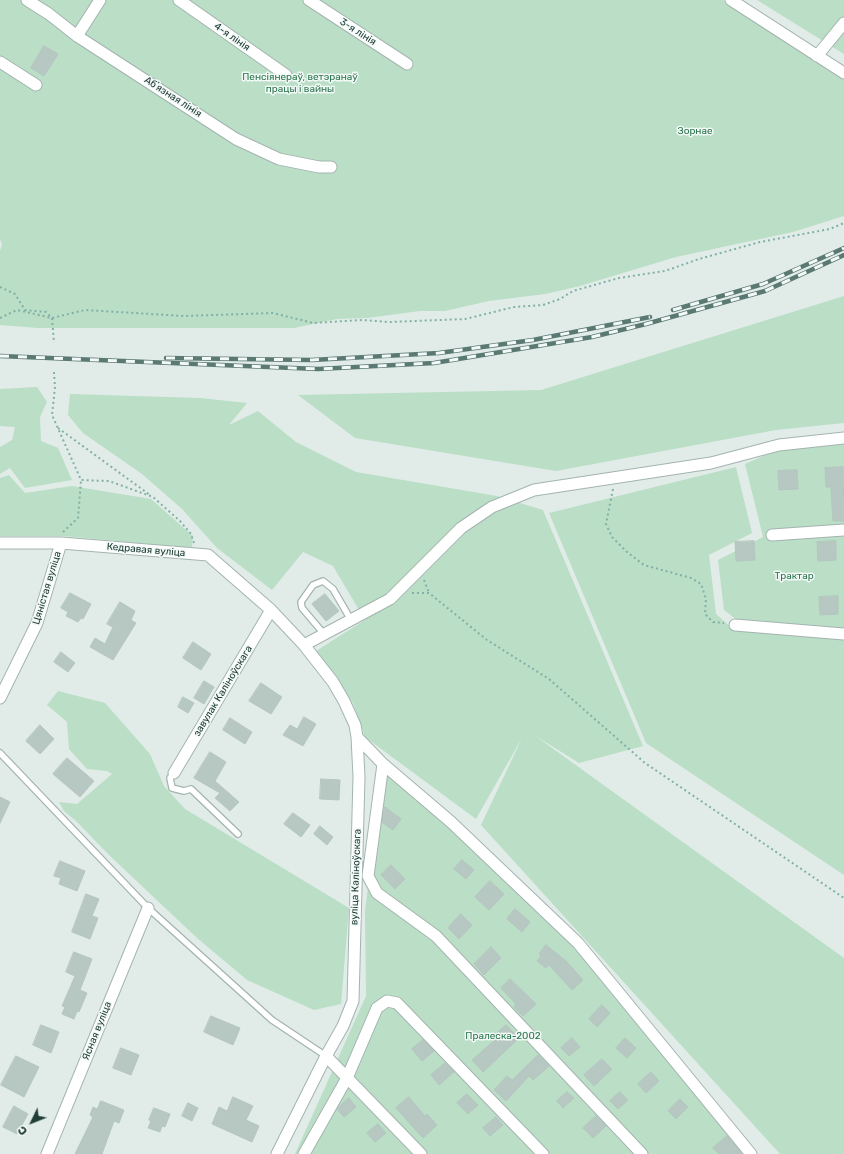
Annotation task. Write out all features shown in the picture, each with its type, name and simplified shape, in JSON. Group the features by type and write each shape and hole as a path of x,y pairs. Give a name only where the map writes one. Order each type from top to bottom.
{"street":[{"name":"Абʼязная лінія","path":"27,0 49,14 77,36 236,139 279,159 319,167 331,166"},
{"path":"77,36 100,0"},
{"name":"4-я лінія","path":"179,0 286,75"},
{"name":"3-я лінія","path":"309,0 407,64"},
{"path":"731,0 844,73"},
{"path":"817,56 844,23"},
{"path":"0,62 36,85"},
{"path":"304,645 390,599 461,528 492,507 534,490 710,463 779,445 844,438"},
{"path":"772,534 844,530"},
{"name":"Кедравая вуліца","path":"0,543 61,543 208,555 271,610"},
{"name":"Цяністая вуліца","path":"0,698 36,624 61,543"},
{"name":"вуліца Каліноўскага","path":"271,610 304,645 333,682 344,702 355,725 359,784 353,1001 343,1026 326,1056 277,1154"},
{"name":"завулак Каліноўскага","path":"174,773 271,610"},
{"path":"735,624 844,634"},
{"path":"357,737 383,764 451,822 578,943 751,1154"},
{"path":"383,764 368,876 377,893 436,936 642,1154"},
{"name":"Ясная вуліца","path":"47,1154 148,908"},
{"path":"304,1154 347,1078 377,1008 387,1001 397,1003 543,1154"},
{"path":"326,1056 420,1154"}],"lane":[{"path":"324,634 302,608 301,602 313,584 323,581 333,589 351,620"},
{"path":"0,753 148,908 272,1020 326,1056"},
{"path":"174,773 170,778 172,788 184,791 191,789 238,834"}],"path":[{"path":"0,318 17,310 52,318 85,310 184,316 272,314 313,322 362,320 389,322 465,320 514,307 543,304 560,299 573,292 619,278 665,271 699,259 760,242 830,229 844,223"},
{"path":"0,287 15,294 25,310 46,312 52,318 54,343"},
{"path":"54,372 55,387 52,415 81,480 78,518 61,533 61,543"},
{"path":"57,427 153,497 180,521 191,534 197,554"},
{"path":"613,478 614,488 606,524 612,537 627,552 644,565 691,578 701,584 706,599 705,614 708,618 713,622 735,624"},
{"path":"81,480 109,481 153,497"},
{"path":"409,593 429,594 487,640 549,679 645,763 844,898"}],"green space":[{"path":"0,0 723,0 844,79 844,216 793,232 676,257 580,286 545,294 489,301 445,311 420,311 367,318 337,319 294,328 38,328 0,325 0,251 2,244 0,239"},
{"path":"757,0 844,0 844,54"},
{"path":"844,296 844,423 776,430 556,471 355,438 298,395 541,390"},
{"path":"37,387 47,402 40,417 41,441 58,448 72,480 25,488 10,468 0,474 0,447 12,440 15,427 0,426 0,389"},
{"path":"70,394 200,398 247,403 229,425 258,411 296,442 356,472 497,496 543,510 643,746 579,763 534,735 844,958 844,1154 780,1154 481,825 522,738 476,819 365,737 353,703 316,651 365,620 333,566 303,552 272,590 217,548 182,509 142,474 83,433 68,415"},
{"name":"Трактар","path":"844,443 844,630 737,620 724,610 718,560 763,537 745,464 780,449"},
{"path":"736,467 752,533 709,555 716,614 733,629 844,638 844,875 646,743 549,513"},
{"path":"9,475 25,493 72,486 151,499 193,536 192,548 63,536 0,536 0,478"},
{"path":"58,691 105,703 150,754 164,786 185,809 349,908 341,1004 314,1010 247,980 197,938 64,811 59,802 77,804 112,774 107,771 87,769 69,749 67,722 47,705"},
{"name":"Пралеска-2002","path":"383,764 578,943 749,1154 295,1154 366,996 365,911"}],"building":[{"path":"44,46 58,54 44,76 31,68"},
{"path":"843,467 844,521 833,521 831,487 826,487 825,468"},
{"path":"797,470 798,489 779,490 778,471"},
{"path":"754,541 755,560 736,561 735,542"},
{"path":"836,541 836,560 818,561 817,542"},
{"path":"70,593 91,604 83,619 81,618 78,622 66,616 68,612 61,608"},
{"path":"325,594 339,611 326,621 312,604"},
{"path":"838,596 838,614 820,615 819,597"},
{"path":"120,602 135,611 131,620 136,623 113,660 90,647 95,638 105,644 113,627 107,624"},
{"path":"193,642 211,654 201,670 183,658"},
{"path":"61,652 75,663 68,672 54,662"},
{"path":"204,681 214,687 204,704 194,698"},
{"path":"261,683 282,697 271,714 249,701"},
{"path":"183,697 194,703 188,713 178,707"},
{"path":"304,717 316,724 303,746 283,735 290,725 297,729"},
{"path":"230,718 252,732 245,744 223,730"},
{"path":"40,725 54,739 40,754 26,741"},
{"path":"210,752 226,762 215,781 239,802 230,811 215,798 220,793 194,778"},
{"path":"67,758 94,781 80,797 53,774"},
{"path":"321,779 340,780 339,800 320,799"},
{"path":"0,797 10,802 0,823"},
{"path":"385,807 401,819 393,830 382,822"},
{"path":"293,813 310,825 301,837 284,824"},
{"path":"320,826 333,837 327,845 314,834"},
{"path":"462,860 474,870 466,879 454,869"},
{"path":"60,861 85,871 77,891 59,884 61,878 54,876"},
{"path":"391,865 405,879 395,889 381,875"},
{"path":"490,881 504,894 489,910 475,897"},
{"path":"86,894 99,899 92,916 98,918 90,939 72,932"},
{"path":"515,909 530,922 522,932 507,919"},
{"path":"461,914 472,925 459,939 448,928"},
{"path":"546,945 566,961 583,980 572,990 549,965 546,968 537,961 541,956 539,954"},
{"path":"491,947 501,958 484,975 474,964"},
{"path":"74,952 92,959 80,990 87,993 79,1012 77,1011 74,1019 62,1014 65,1007 62,1006 75,976 66,972"},
{"path":"510,979 536,1004 523,1016 514,1007 516,1004 501,988"},
{"path":"602,1005 610,1013 597,1027 589,1019"},
{"path":"211,1016 240,1028 233,1045 204,1032"},
{"path":"41,1025 59,1032 51,1053 33,1045"},
{"path":"506,1025 519,1038 483,1072 472,1060 495,1040 492,1038"},
{"path":"572,1038 580,1047 569,1056 561,1048"},
{"path":"625,1038 636,1048 627,1058 616,1048"},
{"path":"423,1040 434,1051 422,1061 412,1049"},
{"path":"121,1048 139,1055 131,1075 113,1068"},
{"path":"538,1055 549,1066 533,1080 529,1076 506,1101 494,1090 507,1076 512,1080"},
{"path":"16,1056 39,1067 24,1097 1,1085"},
{"path":"602,1059 612,1069 594,1086 584,1075"},
{"path":"445,1063 454,1072 439,1085 431,1075"},
{"path":"651,1072 659,1081 646,1093 638,1084"},
{"path":"567,1092 574,1098 563,1108 557,1101"},
{"path":"620,1092 628,1100 618,1109 610,1101"},
{"path":"467,1094 478,1105 468,1114 457,1103"},
{"path":"233,1097 253,1106 246,1120 259,1126 252,1142 212,1124 219,1107 227,1111"},
{"path":"409,1097 425,1116 427,1114 437,1125 423,1138 396,1108"},
{"path":"349,1098 356,1107 344,1117 337,1109"},
{"path":"680,1099 688,1107 676,1119 668,1111"},
{"path":"101,1101 124,1110 119,1123 114,1121 102,1154 75,1154 93,1117 90,1115 93,1107 97,1109"},
{"path":"188,1103 198,1108 192,1121 182,1116"},
{"path":"14,1106 28,1114 17,1134 3,1127"},
{"path":"154,1108 170,1114 165,1127 162,1126 160,1132 148,1128 151,1121 149,1120"},
{"path":"596,1116 606,1126 593,1138 583,1128"},
{"path":"496,1117 503,1125 490,1136 483,1128"},
{"path":"378,1124 386,1133 375,1142 367,1133"},
{"path":"727,1136 742,1154 719,1154 713,1148"}],"railway":[{"path":"673,310 763,284 844,248"},
{"path":"0,356 318,369 434,363 592,337 646,324 765,291 844,255"},
{"path":"166,358 312,360 439,353 533,340 650,317"}],"park label":[{"name":"Пенсіянераў, ветэранаў працы і вайны","path":"300,82"},
{"name":"Зорнае","path":"695,131"}]}
